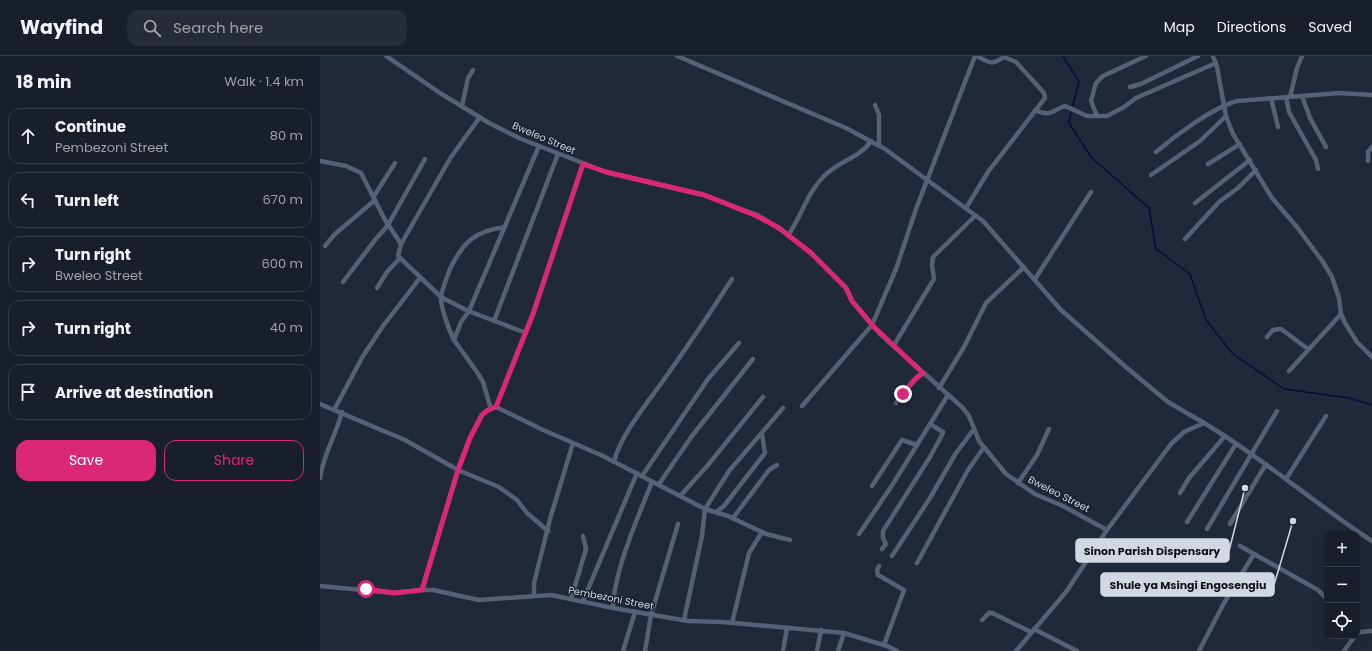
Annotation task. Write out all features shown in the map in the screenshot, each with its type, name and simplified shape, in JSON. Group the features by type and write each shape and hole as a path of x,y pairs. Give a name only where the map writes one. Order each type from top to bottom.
{"street":[{"name":"Bweleo Street","path":"386,56 435,90 489,123 539,146 606,172 704,195 757,216 788,234 811,253 846,288 852,301 872,324 939,388 966,411 984,447 1006,474 1035,494 1063,506 1107,530"},
{"path":"677,56 846,128 879,145 983,222 1061,310 1126,368 1168,402 1225,436 1372,541"},
{"path":"802,406 872,324 896,269 916,209 976,56 990,63 994,63 1004,56 1016,62 1045,95 1044,101 1035,110 988,172 966,208"},
{"path":"1097,116 1092,101 1098,80 1103,76 1146,56"},
{"path":"1130,87 1142,84 1198,56"},
{"path":"1213,56 1216,63 1226,116 1233,134 1272,198 1297,227 1332,276 1339,298 1341,314 1356,342 1372,357"},
{"path":"1302,56 1288,97 1292,119 1316,160 1318,169"},
{"path":"1035,110 1049,114 1065,106 1087,116 1107,116 1124,107 1136,98 1216,63"},
{"path":"462,106 468,78 473,70"},
{"path":"1156,152 1176,136 1224,106 1237,101 1352,92 1372,95"},
{"path":"1302,96 1310,118 1326,146"},
{"path":"1271,98 1278,126"},
{"path":"875,105 879,115 879,145"},
{"path":"1151,175 1200,141 1226,116"},
{"path":"480,117 451,157 398,251 400,258 441,297 469,311 526,333"},
{"path":"788,234 817,183 834,167 864,151 871,141"},
{"path":"1208,164 1240,144"},
{"path":"454,340 461,322 469,311 531,161 539,146"},
{"path":"1368,161 1368,152 1372,147"},
{"path":"494,321 558,154"},
{"path":"344,282 388,225 425,159"},
{"path":"1195,203 1250,160"},
{"path":"320,161 356,169 364,176 388,225 401,244"},
{"path":"325,246 342,228 375,198 395,164"},
{"path":"422,590 458,470 470,438 482,415 496,407 526,333 583,164"},
{"path":"1185,239 1219,202 1238,188 1256,170"},
{"path":"1034,279 1091,192"},
{"path":"894,345 934,279 932,265 933,257 975,216"},
{"path":"491,410 480,377 454,340 448,327 441,297 448,274 464,245 482,232 505,227"},
{"path":"377,288 387,272 400,258"},
{"path":"939,388 964,347 986,303 1024,267"},
{"path":"334,410 363,356 420,278"},
{"path":"614,462 620,444 647,402 705,321 732,279"},
{"path":"1288,371 1341,314"},
{"path":"1267,337 1273,330 1281,329 1308,349"},
{"path":"642,476 708,379 739,342"},
{"path":"659,484 692,436 753,359"},
{"path":"896,403 910,384 923,373"},
{"path":"859,534 891,487 948,395"},
{"path":"681,495 708,466 763,397"},
{"path":"320,404 406,440 458,470 509,493 517,500 527,514 548,531"},
{"path":"496,407 637,473 705,509 734,518 762,532 790,540"},
{"path":"684,620 700,548 705,509 729,471 783,408"},
{"path":"1207,529 1252,455 1276,411"},
{"path":"320,478 322,466 337,432 342,412"},
{"path":"1286,479 1326,416"},
{"path":"882,549 886,544 882,538 882,531 930,457 942,435 943,432 941,429 930,424"},
{"path":"1016,651 1066,592 1107,530 1171,444 1184,432 1204,424"},
{"path":"892,556 930,498 956,452 974,429"},
{"path":"1018,483 1037,455 1050,429"},
{"path":"716,512 724,506 765,453 762,434"},
{"path":"1180,493 1189,478 1225,436"},
{"path":"872,486 902,440 916,445"},
{"path":"534,595 536,577 550,519 573,443"},
{"path":"1187,522 1236,444"},
{"path":"917,563 968,470 984,447"},
{"path":"1230,524 1266,464"},
{"path":"734,518 769,470 777,465"},
{"path":"583,601 637,473"},
{"path":"613,608 618,579 632,532 652,482"},
{"path":"645,651 651,615 678,524"},
{"path":"732,623 749,553 762,532"},
{"path":"571,599 586,549 583,536"},
{"path":"1240,546 1318,590 1324,596"},
{"path":"1199,651 1224,603 1254,554"},
{"path":"879,566 876,570 878,575 904,590 884,645"},
{"name":"Pembezoni Street","path":"320,586 394,593 422,590 479,600 491,600 502,597 551,595 613,608 684,620 844,633 884,645 897,651"},
{"path":"623,651 635,612"},
{"path":"982,620 989,613 992,613 1077,651"},
{"path":"784,651 787,628"},
{"path":"817,651 821,630"},
{"path":"1360,633 1372,631"},
{"path":"838,651 844,633"},
{"path":"1344,651 1353,639"}],"waterway":[{"path":"1063,56 1079,82 1073,105"},
{"path":"1071,112 1069,123 1091,157 1149,208 1156,249 1190,274 1206,320 1233,354 1284,389 1349,398 1372,405"}],"place":[{"name":"Sinon Parish Dispensary","path":"1245,488"},
{"name":"Shule ya Msingi Engosengiu","path":"1293,521"}],"route":[{"path":"366,589 394,593 422,590 461,460 482,415 488,410 496,407 533,314 558,243 563,223 583,164 606,172 704,195 757,216 794,238 846,288 852,301 880,334 900,350 923,373 910,384 903,394"}]}
